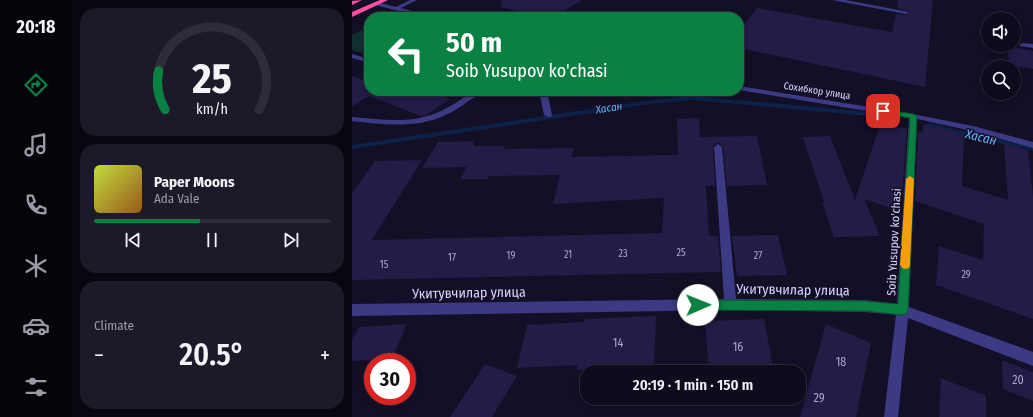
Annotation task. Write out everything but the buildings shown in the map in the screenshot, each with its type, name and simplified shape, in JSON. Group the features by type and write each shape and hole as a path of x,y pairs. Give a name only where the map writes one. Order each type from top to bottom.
{"highway":[{"path":"352,3 359,0"},
{"path":"352,15 386,0"}],"street":[{"path":"396,9 414,0"},
{"path":"835,0 906,12"},
{"path":"376,4 409,12"},
{"path":"1022,44 1033,46"},
{"path":"352,56 364,60"},
{"name":"Сохибкор улица","path":"744,89 913,116 973,129 1033,145"},
{"path":"352,119 405,123 428,120 450,111 472,96"},
{"path":"544,96 548,115"},
{"name":"Soib Yusupov ko'chasi","path":"891,417 903,310 913,116"},
{"path":"718,147 730,304"},
{"name":"Укитувчилар улица","path":"352,310 730,304 865,306 903,310 1033,359"}],"green space":[{"path":"364,29 364,54 352,50 352,35"}],"waterway":[{"name":"Хасан","path":"352,147 651,102 692,98 868,114"},
{"name":"Хасан","path":"928,125 1033,149"}],"slow traffic":[{"path":"905,265 910,179"}],"route":[{"path":"698,305 745,304 865,306 903,310 913,116 883,111"}]}
